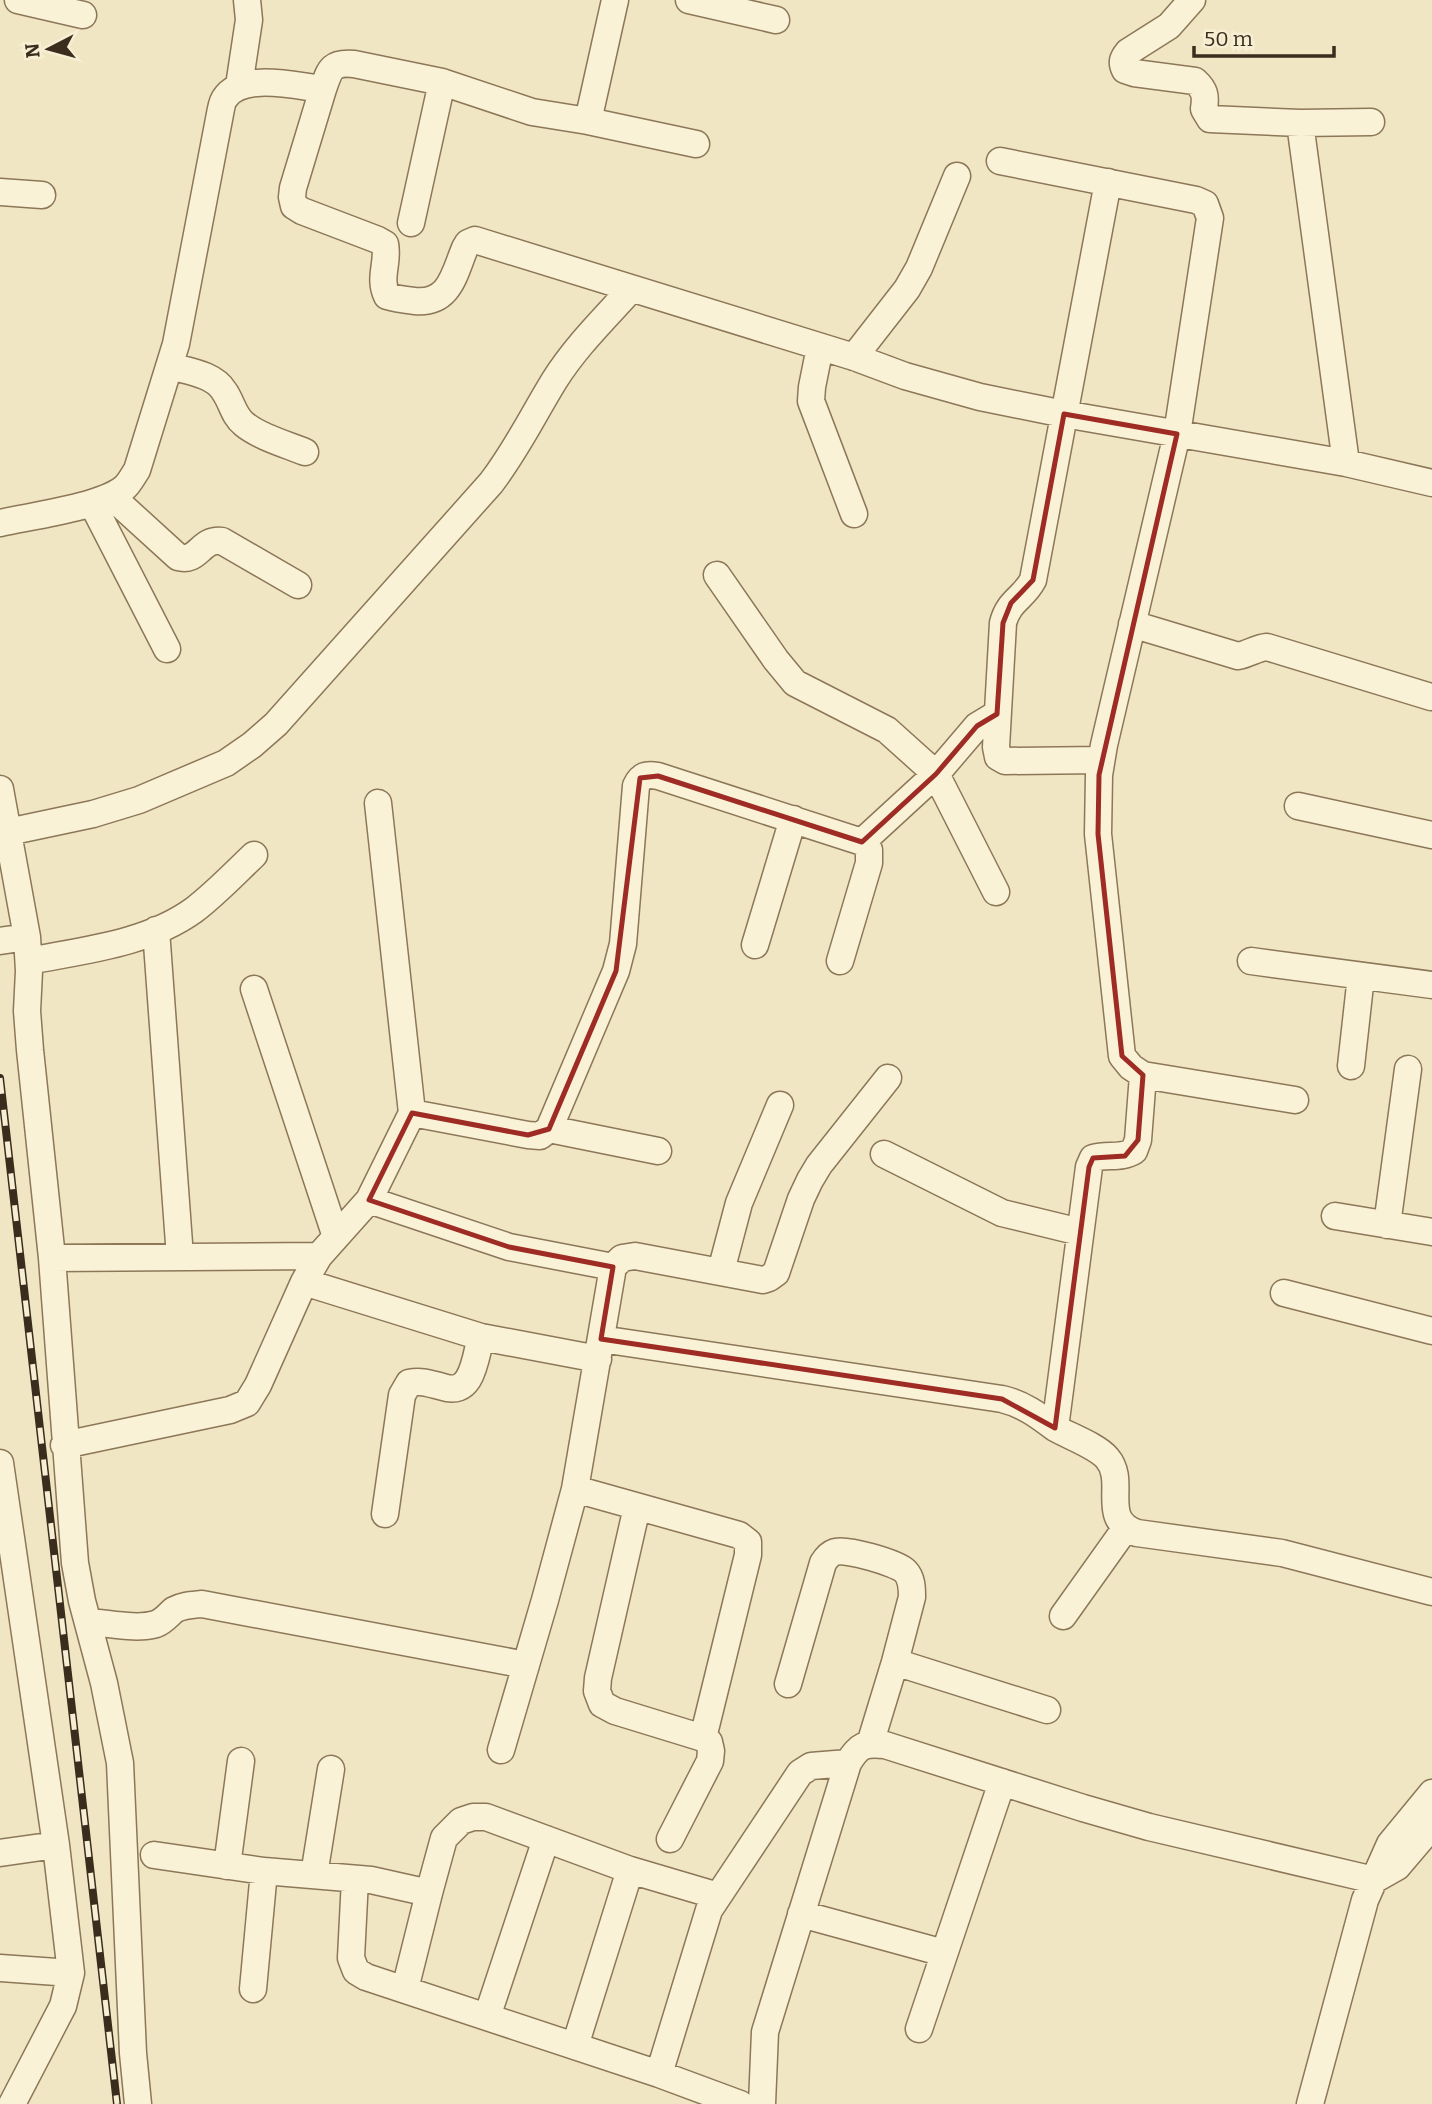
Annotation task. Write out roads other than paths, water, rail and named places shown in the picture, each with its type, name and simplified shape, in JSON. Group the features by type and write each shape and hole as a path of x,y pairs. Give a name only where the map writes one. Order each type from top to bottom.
{"street":[{"path":"18,0 83,15"},
{"path":"239,86 249,20 247,0"},
{"path":"588,121 615,0"},
{"path":"689,0 776,20"},
{"path":"1192,0 1169,26 1128,52 1122,64 1125,70 1195,82 1202,87 1206,96 1204,109 1210,119 1300,123 1371,122"},
{"path":"696,144 532,112 442,82 341,63 332,68 323,89 292,197 294,206 302,211 385,244 387,253 382,281 387,296 394,299 431,301 440,297 448,287 468,243 475,240 854,357 945,388 1064,414 1346,463 1432,483"},
{"path":"0,523 102,500 125,487 137,470 176,344 224,98 239,86 256,82 323,89"},
{"path":"411,223 442,82"},
{"path":"1300,123 1346,463"},
{"path":"1000,161 1196,200 1205,204 1210,218 1177,434 1101,760 1098,834 1122,1056 1131,1067 1143,1075 1295,1100"},
{"path":"854,357 907,289 919,268 957,176"},
{"path":"1101,760 1005,761 998,757 996,747 1003,623 1011,603 1029,588 1032,580 1108,181"},
{"path":"0,192 42,195"},
{"path":"8,832 93,814 139,800 226,763 276,724 509,461 569,360 631,289"},
{"path":"820,347 811,401 854,514"},
{"path":"170,366 212,379 225,392 235,415 242,423 252,430 304,452"},
{"path":"102,500 178,557 192,558 206,544 215,540 222,541 298,585"},
{"path":"102,500 167,649"},
{"path":"717,575 776,660 795,682 887,730 936,774 996,892"},
{"path":"1132,624 1238,656 1267,647 1280,650 1431,696"},
{"path":"862,842 936,774 977,726 998,714"},
{"path":"412,1113 528,1135 540,1136 549,1129 616,971 623,944 636,786 640,778 648,774 862,842 869,850 869,863 840,961"},
{"path":"0,789 28,949 27,1011 52,1258 75,1563 120,1763 133,2053 138,2104"},
{"path":"64,1445 230,1410 247,1403 258,1385 304,1282 327,1246 369,1200 412,1113 378,803"},
{"path":"1298,806 1432,835"},
{"path":"755,945 793,820"},
{"path":"0,941 28,949 130,940 173,923 195,909 254,855"},
{"path":"156,930 180,1257"},
{"path":"1251,961 1432,985"},
{"path":"1351,1066 1361,976"},
{"path":"254,989 327,1246"},
{"path":"1387,1225 1408,1069"},
{"path":"1055,1428 1089,1167 1093,1158 1103,1155 1125,1156 1134,1151 1138,1140 1143,1075"},
{"path":"500,1750 575,1489 612,1268 622,1258 635,1256 763,1280 769,1278 776,1273 801,1199 814,1172 888,1078"},
{"path":"721,1271 739,1203 780,1105"},
{"path":"549,1129 657,1150"},
{"path":"884,1154 1002,1213 1080,1233"},
{"path":"369,1200 509,1247 612,1268"},
{"path":"1335,1216 1432,1232"},
{"path":"52,1258 180,1257 327,1246"},
{"path":"304,1282 481,1337 600,1349 1018,1403 1055,1428 1106,1456 1112,1466 1118,1521 1125,1529 1137,1533 1282,1553 1432,1592"},
{"path":"1284,1293 1432,1331"},
{"path":"385,1514 402,1395 409,1383 420,1381 448,1389 461,1388 470,1380 481,1337"},
{"path":"0,1463 56,1845 71,1973 64,2006 12,2104"},
{"path":"575,1489 739,1535 748,1542 748,1555 704,1738"},
{"path":"637,1507 597,1691 602,1704 615,1711 704,1738 709,1742 710,1761 670,1839"},
{"path":"1063,1616 1125,1529"},
{"path":"788,1684 823,1563 828,1556 836,1551 847,1550 901,1567 908,1574 912,1597 870,1744"},
{"path":"88,1622 153,1625 176,1609 202,1604 526,1665"},
{"path":"895,1662 1046,1710"},
{"path":"762,2104 765,2032 848,1763 856,1749 870,1744 885,1745 1149,1827 1374,1880 1398,1867 1432,1826"},
{"path":"227,1866 241,1760"},
{"path":"659,2074 709,1910 800,1773 811,1766 848,1763"},
{"path":"314,1875 331,1769"},
{"path":"919,2029 1002,1782"},
{"path":"1312,2104 1365,1900 1390,1844 1432,1793"},
{"path":"405,1989 444,1838 461,1821 473,1817 486,1816 630,1870 718,1896"},
{"path":"486,2017 546,1839"},
{"path":"0,1853 56,1845"},
{"path":"154,1855 264,1871 406,1886 429,1893"},
{"path":"575,2046 630,1870"},
{"path":"253,1989 264,1871"},
{"path":"355,1879 351,1958 356,1971 366,1977 659,2074 740,2104"},
{"path":"801,1914 944,1953"},
{"path":"0,1968 71,1973"}],"railway":[{"path":"0,1078 117,2104"}]}
